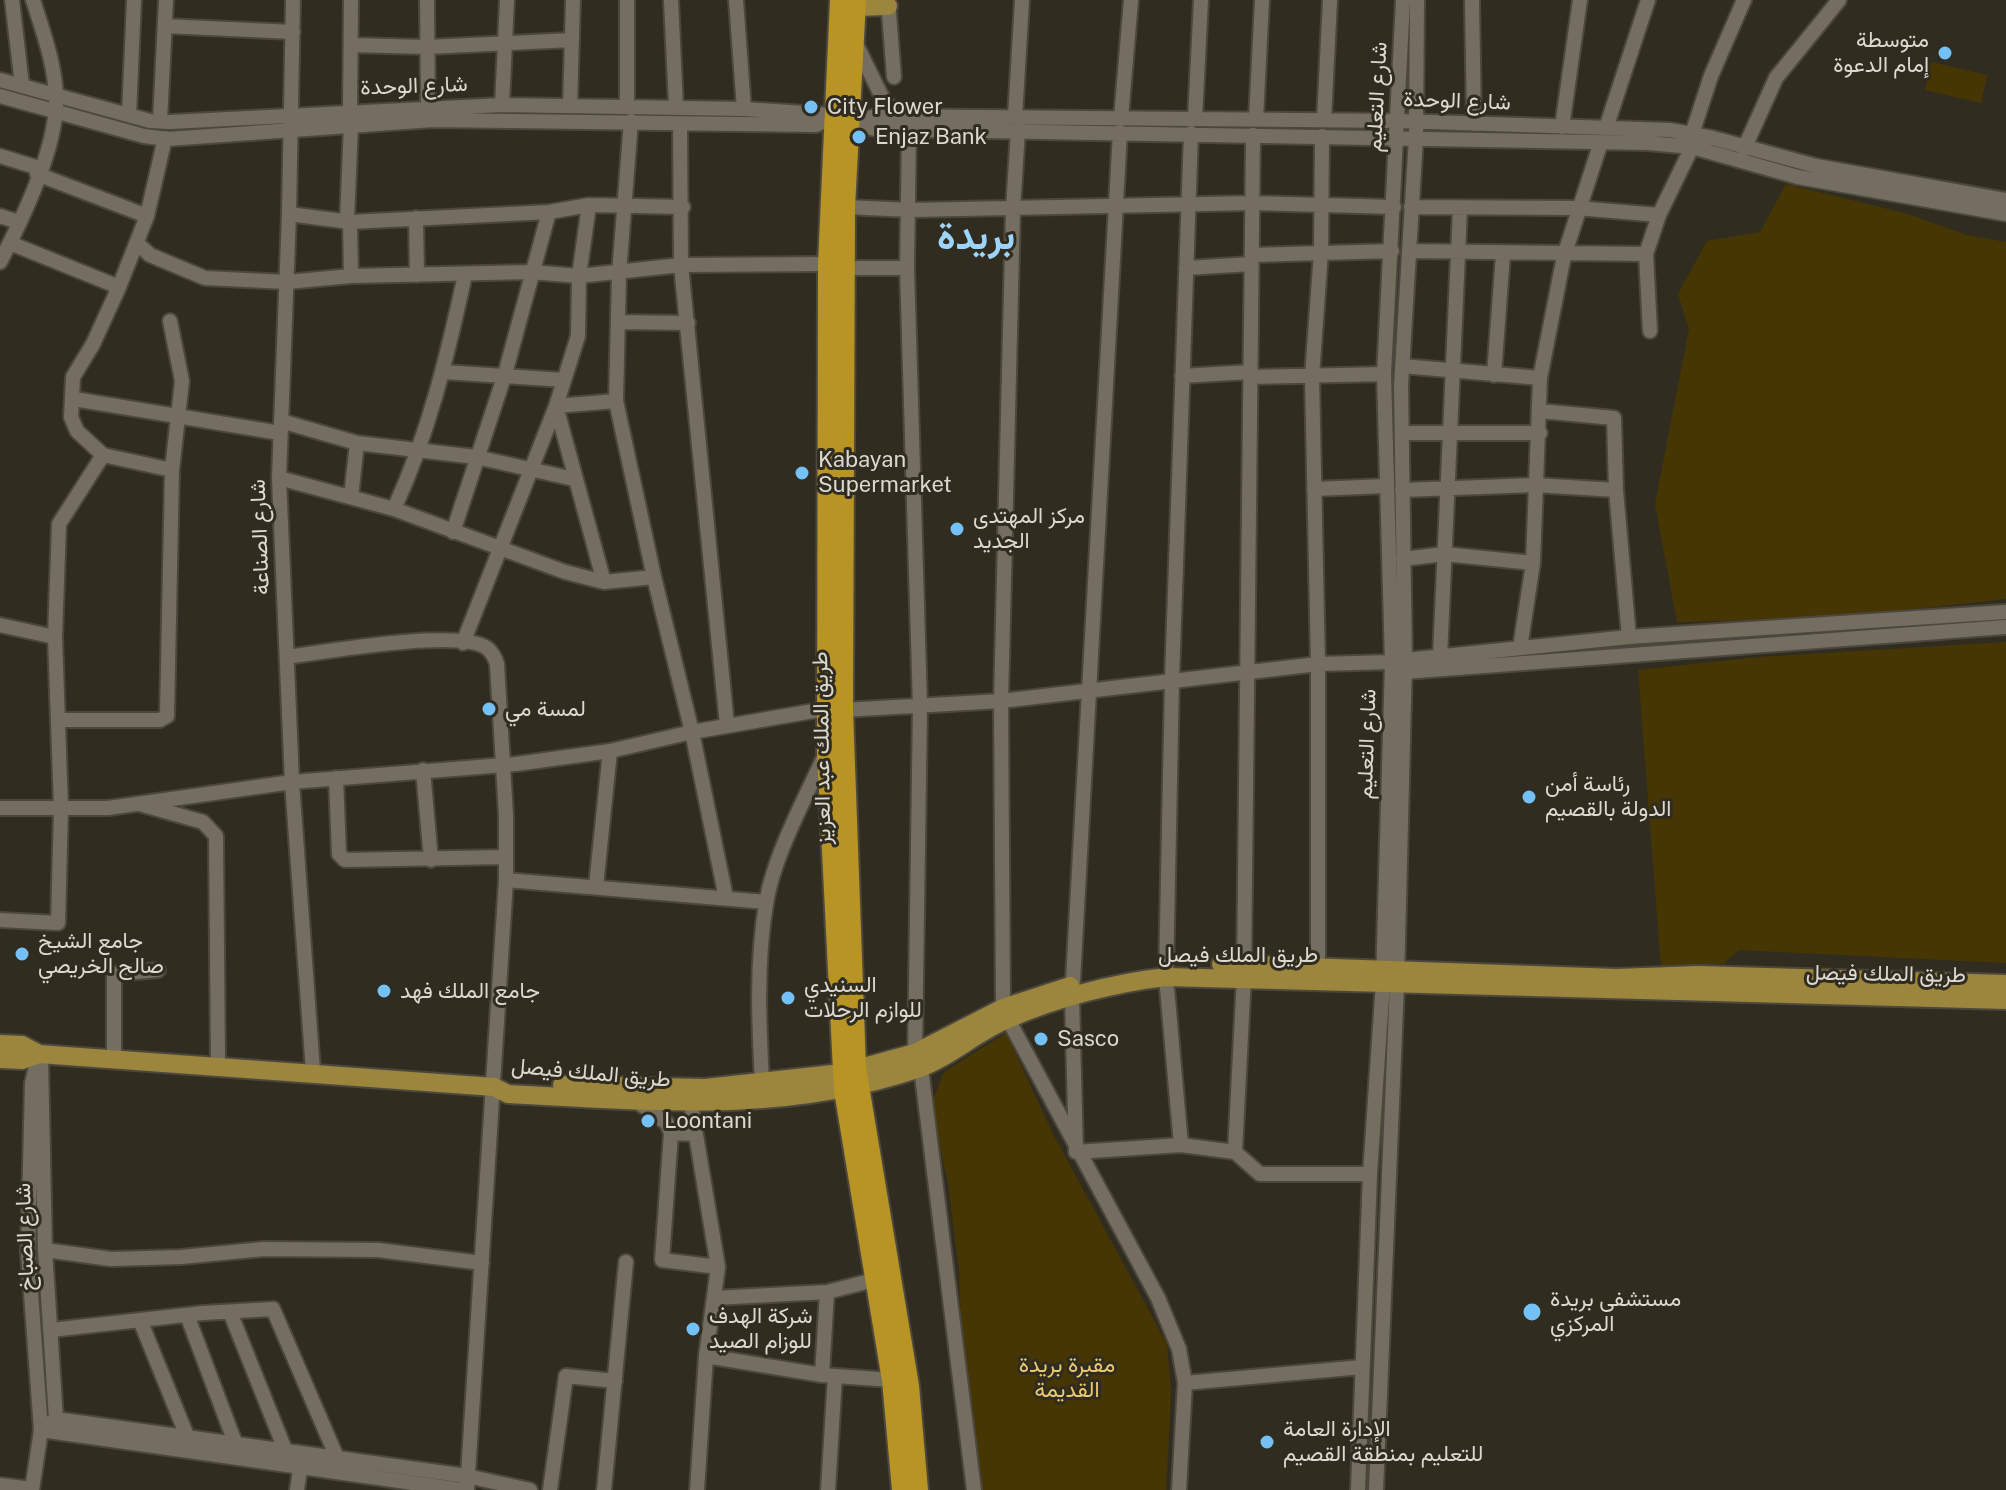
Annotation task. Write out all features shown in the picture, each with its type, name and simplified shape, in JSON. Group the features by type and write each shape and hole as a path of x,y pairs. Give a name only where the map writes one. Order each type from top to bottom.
{"highway":[{"name":"طريق الملك عبد العزيز","path":"836,266 845,207 843,119 853,38 851,2"},
{"name":"طريق الملك عبد العزيز","path":"851,2 836,266 834,710 850,1079 909,1386 918,1490"},
{"name":"طريق الملك عبد العزيز","path":"834,710 827,751 850,1079 874,1280 892,1380 902,1490"}],"main road":[{"path":"851,2 888,3"},
{"name":"طريق الملك فيصل","path":"0,1059 22,1060 39,1054 313,1071 494,1087 508,1094 691,1105 764,1101 918,1060 1005,1014 1073,992 1166,971 1318,966 1390,976 2006,984"},
{"name":"طريق الملك فيصل","path":"1244,970 2006,1000"},
{"name":"طريق الملك فيصل","path":"0,1044 22,1045 39,1054"},
{"name":"طريق الملك فيصل","path":"494,1087 505,1083 666,1088 850,1079"}],"street":[{"path":"129,115 134,0"},
{"path":"160,121 166,0"},
{"name":"شارع الصناعة","path":"293,0 292,122 279,478 292,782 313,1071"},
{"path":"351,0 351,276"},
{"path":"427,0 428,107"},
{"path":"502,105 507,0"},
{"path":"570,106 573,0"},
{"path":"627,0 629,114 619,274 616,401 692,732 726,898"},
{"path":"671,0 676,107"},
{"path":"736,0 744,109"},
{"path":"1022,0 1013,209 1001,701 1005,1014 1076,1152 1158,1298 1179,1349 1185,1383 1179,1490"},
{"path":"1076,1152 1073,992 1087,690 1120,125 1131,0"},
{"path":"1181,1145 1166,971 1188,206 1201,0"},
{"path":"1256,119 1262,0"},
{"path":"1324,120 1330,0"},
{"name":"شارع التعليم","path":"1400,664 1386,486 1384,374 1400,121 1403,0"},
{"name":"شارع التعليم","path":"1376,1490 1403,559 1402,366 1416,130 1417,0"},
{"path":"1472,0 1474,124"},
{"path":"1562,127 1580,0"},
{"path":"1520,648 1533,563 1540,378 1564,256 1577,208 1648,0"},
{"path":"1650,331 1646,254 1659,215 1692,140 1711,76 1744,0"},
{"path":"1744,149 1776,78 1839,0"},
{"path":"0,262 38,171 56,112 50,57 34,3 8,1 22,85"},
{"path":"888,3 894,77"},
{"path":"165,26 293,32"},
{"path":"853,38 885,103 907,122 911,210 907,268 920,706 918,1060 974,1490"},
{"path":"351,45 427,47 572,40"},
{"name":"شارع الوحدة","path":"0,80 160,121 292,122 428,107 502,105 570,106 629,114 676,107 744,109 843,119 876,116 907,122 1193,126 1256,119 1400,121 1416,130 1474,124 1562,127 1604,135"},
{"path":"0,96 165,138 292,122"},
{"path":"350,117 433,120 629,114 680,123 816,125 843,119"},
{"path":"680,123 683,207 681,265 727,725"},
{"path":"1193,126 1253,135 1397,138 1416,130 1692,140 2006,200"},
{"path":"1235,1152 1244,970 1253,135"},
{"path":"1318,966 1318,664 1312,376 1321,252 1322,136"},
{"path":"165,138 138,244 73,377 71,417 77,431 103,455 172,470"},
{"path":"1692,140 1798,177 2006,214"},
{"path":"0,156 147,216"},
{"path":"845,207 1013,209 1116,204 1188,206 1252,203 1394,207"},
{"path":"289,214 349,221 549,212 589,205 683,207"},
{"path":"463,643 556,406 578,336 579,276 589,205"},
{"path":"1411,207 1577,208 1659,215"},
{"path":"1440,657 1460,209"},
{"path":"453,532 505,374 549,212"},
{"path":"0,216 18,222"},
{"path":"416,218 417,275"},
{"path":"10,243 119,287"},
{"path":"138,244 150,255 205,278 287,282 351,276 531,272 579,276 681,265 907,268"},
{"path":"1186,268 1321,252 1392,251"},
{"path":"1409,251 1564,256 1646,254"},
{"path":"1494,375 1503,254"},
{"path":"394,509 420,453 444,372 465,275"},
{"path":"58,720 160,720 167,716 172,470 175,417 182,381 170,321"},
{"path":"618,322 688,323"},
{"path":"1402,366 1540,378"},
{"path":"444,372 564,380"},
{"path":"1182,376 1384,374"},
{"path":"74,399 175,417 281,427 420,453 476,457 574,479"},
{"path":"556,406 616,401"},
{"path":"556,406 604,582"},
{"path":"1540,411 1614,418 1616,490 1629,637"},
{"path":"1402,433 1540,433"},
{"path":"351,497 357,443"},
{"path":"0,920 58,923 61,808 55,637 59,524 103,455"},
{"path":"279,478 394,509 565,572 604,582 654,577"},
{"path":"1402,490 1535,485 1616,490"},
{"path":"1314,489 1386,486"},
{"path":"1403,559 1444,554 1533,563"},
{"path":"1400,664 1629,637 2006,612"},
{"path":"0,625 55,637"},
{"path":"0,808 139,804 292,782 610,751 727,725 834,710 1001,701 1318,664 1400,664 2006,627"},
{"path":"287,657 366,645 463,643 487,648 497,664 506,880 465,1485"},
{"path":"596,886 610,751"},
{"path":"762,1083 759,975 766,902 794,822 827,751"},
{"path":"423,770 431,860"},
{"path":"336,778 339,854 345,860 506,857"},
{"path":"139,804 203,822 216,836 218,1065"},
{"path":"506,880 766,902"},
{"path":"114,1058 114,974 158,970"},
{"name":"شارع التعليم","path":"1358,1490 1370,1174 1390,976"},
{"path":"0,1485 32,1489 41,1430 28,1252 32,1083 39,1054"},
{"name":"شارع الصباخ","path":"39,1054 44,1077 45,1250 56,1419"},
{"path":"636,1101 667,1123 671,1133 662,1260 718,1267"},
{"path":"691,1105 718,1267 706,1356 697,1490"},
{"path":"671,1133 695,1134"},
{"path":"1076,1152 1181,1145 1235,1152 1260,1174 1370,1174"},
{"path":"45,1250 111,1259 181,1257 264,1249 378,1250 482,1263"},
{"path":"604,1490 626,1262"},
{"path":"714,1298 827,1292 874,1280"},
{"path":"827,1292 828,1490"},
{"path":"51,1330 273,1309 338,1460"},
{"path":"230,1312 286,1452"},
{"path":"187,1315 236,1445"},
{"path":"140,1320 187,1436"},
{"path":"706,1356 828,1375 892,1380"},
{"path":"1185,1383 1362,1367"},
{"path":"550,1490 566,1376 615,1381"},
{"path":"41,1430 56,1419 338,1460 465,1485"},
{"path":"41,1430 300,1469 530,1490"},
{"path":"297,1490 300,1469"}],"green space":[{"path":"1931,62 1987,75 1981,103 1925,90"},
{"path":"1786,184 1908,214 1966,235 2006,242 2006,599 1831,618 1677,622 1655,504 1689,329 1678,294 1707,241 1760,232"},
{"path":"2006,642 2006,963 1739,950 1723,964 1661,967 1638,670 1759,657"},
{"name":"مقبرة بريدة القديمة","path":"1006,1033 1053,1134 1167,1344 1171,1393 1166,1490 978,1490 962,1350 959,1271 948,1183 931,1105 944,1072"}],"place":[{"name":"متوسطة إمام الدعوة","path":"1945,53"},
{"name":"City Flower","path":"811,107"},
{"name":"Enjaz Bank","path":"859,137"},
{"name":"Kabayan Supermarket","path":"802,473"},
{"name":"مركز المهتدى الجديد","path":"957,529"},
{"name":"لمسة مي","path":"489,709"},
{"name":"رئاسة أمن الدولة بالقصيم","path":"1529,797"},
{"name":"جامع الشيخ صالح الخريصي","path":"22,954"},
{"name":"جامع الملك فهد","path":"384,991"},
{"name":"السنيدي للوازم الرحلات","path":"788,998"},
{"name":"Sasco","path":"1041,1039"},
{"name":"Loontani","path":"648,1121"},
{"name":"مستشفى بريدة المركزي","path":"1532,1312"},
{"name":"شركة الهدف للوزام الصيد","path":"693,1329"},
{"name":"الإدارة العامة للتعليم بمنطقة القصيم","path":"1267,1442"}],"district":[{"name":"بريدة","path":"976,237"}]}
